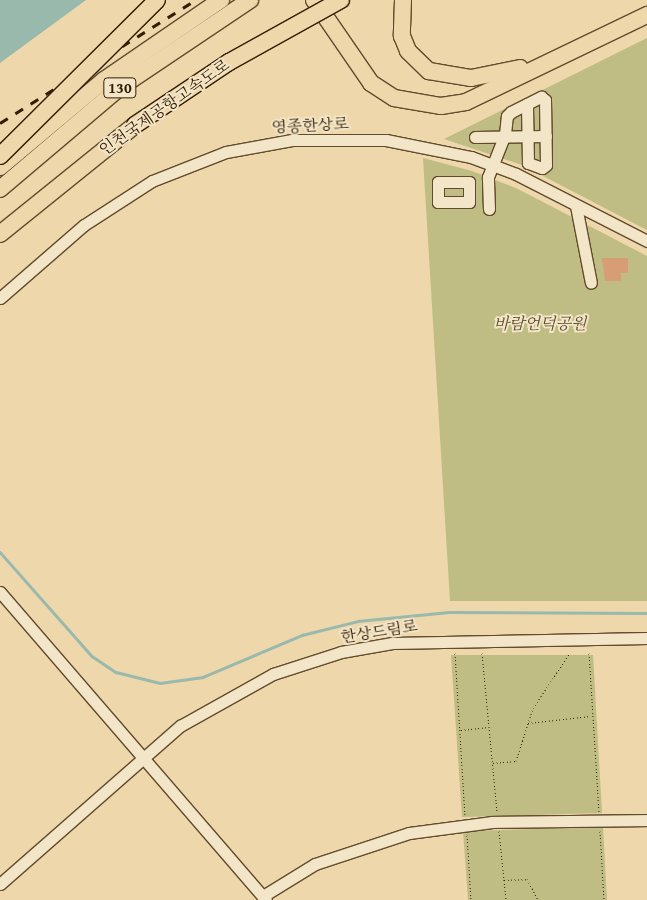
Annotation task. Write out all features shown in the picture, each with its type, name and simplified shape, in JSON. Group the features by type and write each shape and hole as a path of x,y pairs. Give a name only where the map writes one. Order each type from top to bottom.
{"highway":[{"name":"130","path":"0,156 156,0"},
{"name":"130","path":"0,167 104,80 221,0"},
{"name":"130","path":"0,189 119,88 250,0"},
{"path":"314,0 371,83 394,98 441,106 466,102 647,15"},
{"name":"인천국제공항고속도로","path":"0,234 134,125 229,62 341,0"},
{"path":"402,3 402,36 408,51 429,71 457,78 518,69 647,4"}],"street":[{"path":"489,209 488,192 493,165 504,136 506,116 527,104 541,97 545,100 546,162 542,168 528,163 527,104"},
{"path":"474,137 546,136"},
{"name":"영종한상로","path":"0,298 84,225 126,195 178,169 226,152 292,140 386,140 439,148 493,165 647,241"},
{"path":"469,192 488,192"},
{"path":"576,206 591,283"},
{"path":"0,592 264,898 315,864 409,833 492,822 647,820"},
{"name":"한상드림로","path":"0,884 180,726 236,692 341,652 432,639 647,638"}],"path":[{"path":"589,652 599,815"},
{"path":"455,653 466,818"},
{"path":"482,653 497,816"},
{"path":"492,763 516,761 527,723 539,696 570,653"},
{"path":"527,723 593,716"},
{"path":"460,730 489,727"},
{"path":"600,826 604,900"},
{"path":"499,827 506,900"},
{"path":"466,829 471,900"},
{"path":"504,880 527,879 538,900"}],"green space":[{"path":"647,38 647,230 522,165 444,139"},
{"name":"바람언덕공원","path":"423,158 472,171 516,188 647,256 647,601 450,601"},
{"path":"451,655 593,655 602,813 462,817"},
{"path":"603,827 607,900 468,900 463,831"}],"shaded area":[{"path":"0,0 86,0 0,63"}],"building":[{"path":"602,258 628,258 628,273 621,273 621,281 605,281"}],"waterway":[{"path":"0,552 92,656 116,672 160,683 203,677 302,635 358,621 449,612 647,613"}],"railway":[{"path":"0,123 195,0"}]}
